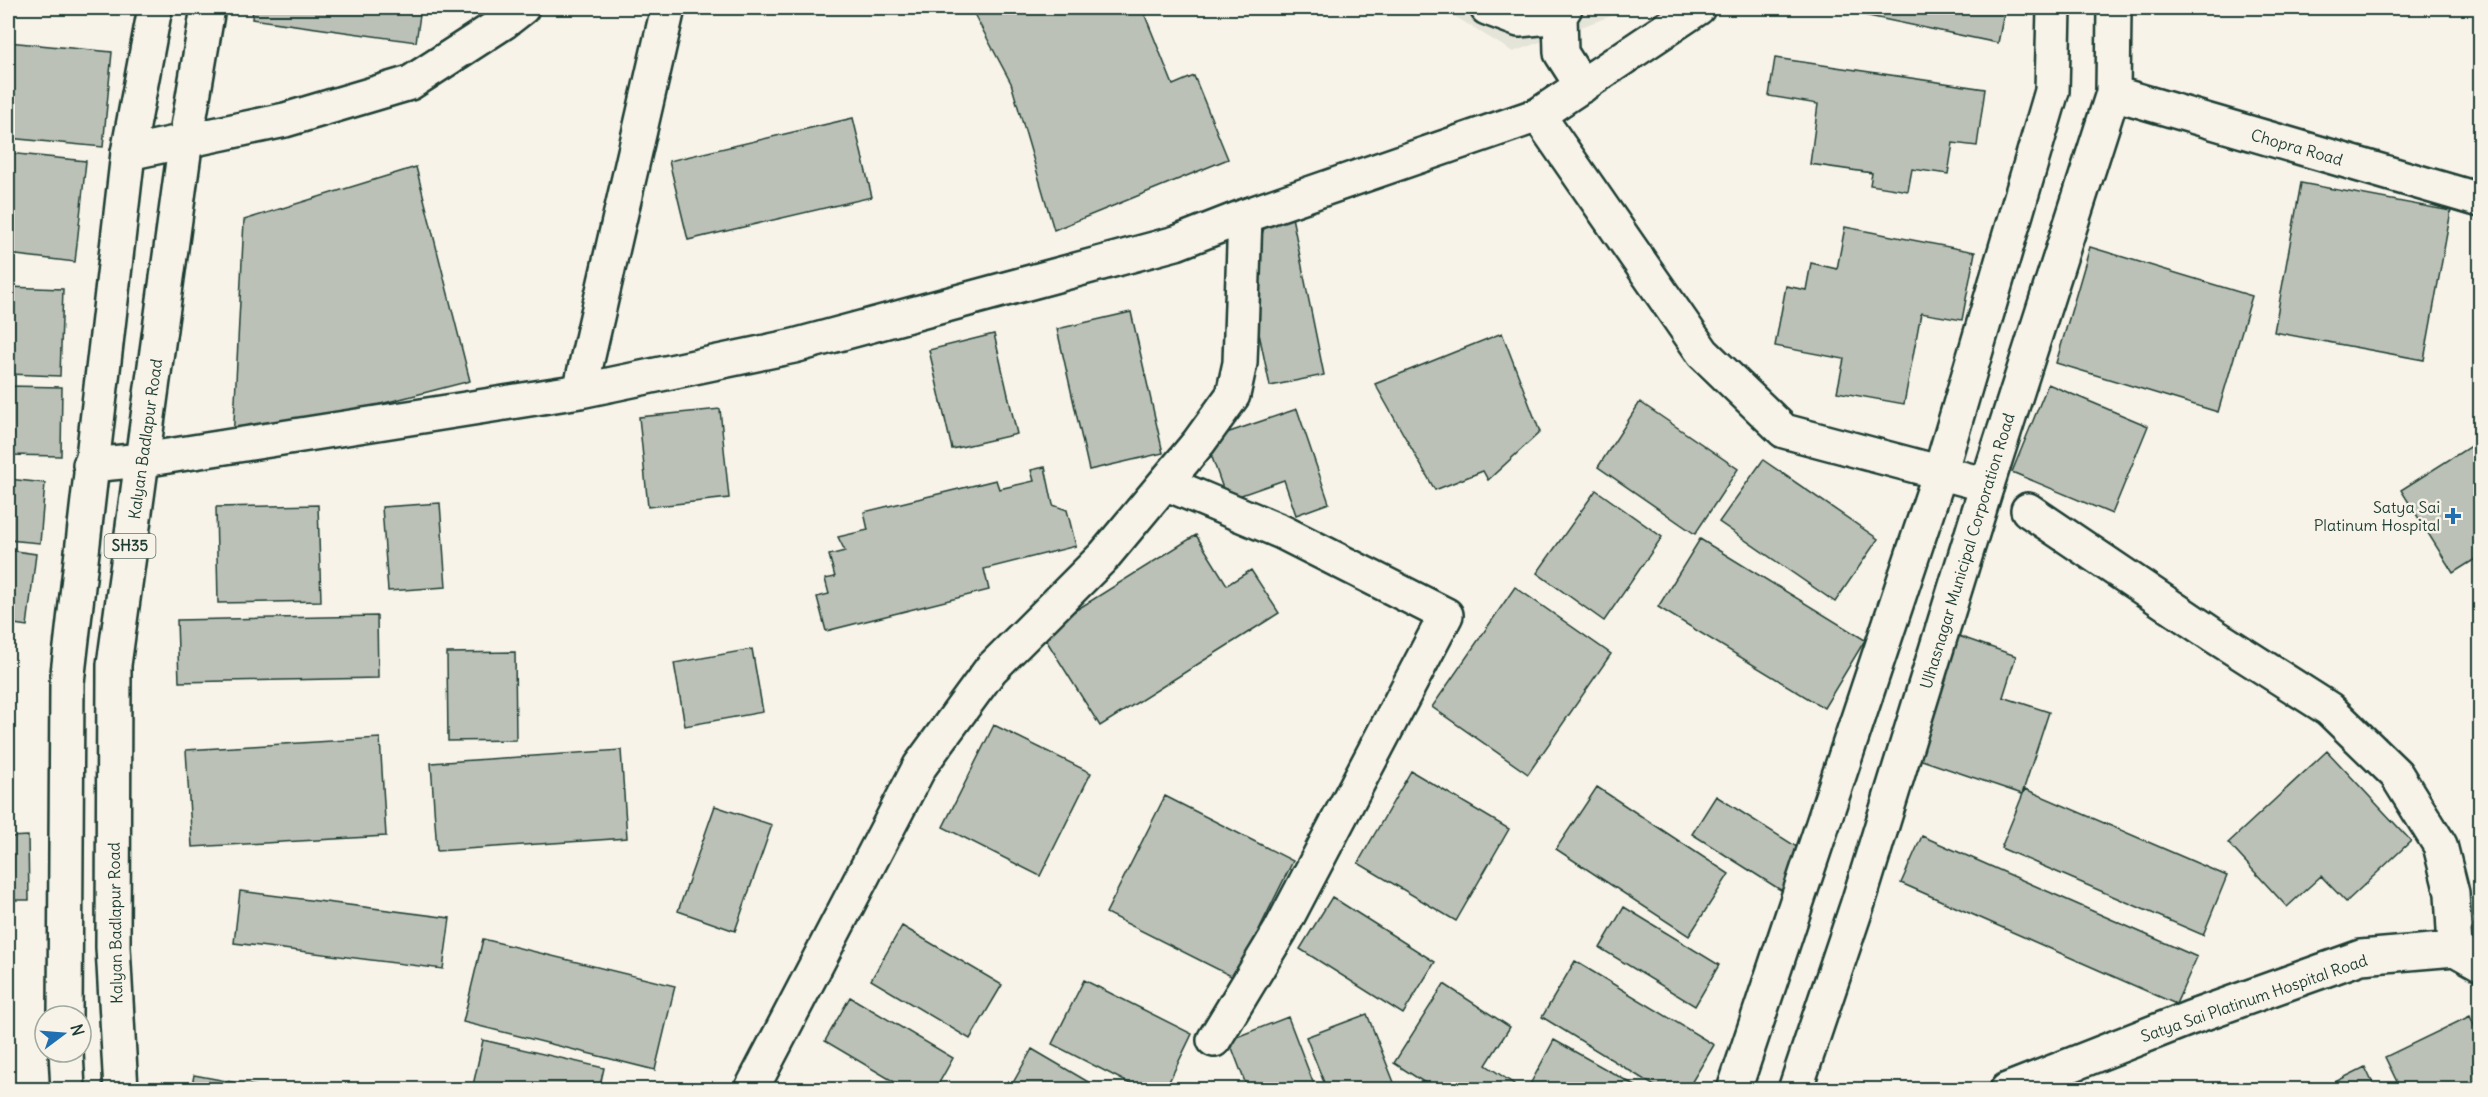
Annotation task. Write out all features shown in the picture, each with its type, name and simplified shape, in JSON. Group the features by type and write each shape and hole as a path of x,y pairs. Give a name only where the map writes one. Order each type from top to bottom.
{"street":[{"name":"SH35","path":"64,1004 66,682 128,153 155,8"},
{"name":"Kalyan Badlapur Road","path":"121,1089 113,947 114,665 186,139 208,8"},
{"path":"128,153 285,120 410,83 522,8"},
{"path":"580,391 668,8"},
{"path":"1487,8 1519,20 1562,12 1561,53 1582,86"},
{"path":"90,465 143,460 580,391 794,346 1176,243 1245,216 1538,115 1698,8"},
{"path":"1734,1089 1940,473 2052,92 2054,8"},
{"name":"Ulhasnagar Municipal Corporation Road","path":"1795,1089 1858,903 1987,485 2113,93 2114,8"},
{"name":"Chopra Road","path":"2113,93 2481,200"},
{"path":"1538,115 1703,352 1784,431 1987,485"},
{"path":"751,1089 920,766 992,669 1104,556 1199,442 1233,395 1240,363 1245,216"},
{"path":"1165,483 1282,532 1446,615 1280,931 1214,1040"},
{"name":"Satya Sai Platinum Hospital Road","path":"2007,1089 2190,1018 2361,957 2468,956 2440,845 2396,774 2329,709 2028,510"},
{"path":"67,1064 68,1089"}],"shaded area":[{"path":"1441,8 1626,8 1619,13 1513,52"}],"building":[{"path":"253,8 421,8 416,42 252,19"},
{"path":"971,8 1142,8 1173,85 1194,76 1228,159 1054,230 1011,83"},
{"path":"1850,8 2005,8 1998,43 1849,12"},
{"path":"8,42 112,52 103,147 8,138"},
{"path":"1775,58 1985,89 1977,146 1953,143 1948,174 1912,169 1908,191 1870,185 1872,173 1810,164 1818,104 1769,96"},
{"path":"853,118 872,197 688,240 669,161"},
{"path":"8,153 86,161 75,262 8,254"},
{"path":"416,167 470,381 233,442 244,220"},
{"path":"2301,183 2451,211 2424,360 2274,332"},
{"path":"1291,212 1324,375 1270,386 1248,281 1267,218"},
{"path":"1845,227 1975,252 1962,320 1921,313 1904,404 1837,392 1844,359 1775,346 1786,286 1806,290 1811,263 1837,269"},
{"path":"2090,247 2252,296 2218,412 2056,363"},
{"path":"8,287 63,289 60,376 8,374"},
{"path":"1131,312 1163,453 1089,470 1057,329"},
{"path":"1502,333 1540,432 1488,480 1483,471 1435,490 1375,384"},
{"path":"994,334 1017,434 952,449 929,350"},
{"path":"2048,384 2148,426 2112,514 2012,472"},
{"path":"8,386 62,387 61,456 8,455"},
{"path":"1640,402 1738,469 1695,534 1598,467"},
{"path":"720,409 729,498 648,507 639,417"},
{"path":"1297,409 1329,503 1296,515 1284,480 1227,500 1206,440"},
{"path":"2480,440 2480,556 2453,573 2401,490"},
{"path":"1763,460 1878,539 1835,602 1719,522"},
{"path":"1045,467 1053,505 1067,510 1076,546 984,569 989,590 826,631 817,597 829,594 825,579 835,577 829,555 845,551 838,537 868,530 864,512 996,480 999,489 1034,481 1031,470"},
{"path":"8,479 45,483 40,543 8,540"},
{"path":"1596,490 1662,537 1604,621 1537,573"},
{"path":"440,503 446,587 388,591 382,507"},
{"path":"318,505 321,601 218,603 216,507"},
{"path":"1196,535 1227,585 1251,570 1279,613 1100,726 1041,632"},
{"path":"1700,539 1865,640 1824,708 1658,607"},
{"path":"8,550 36,554 27,626 8,623"},
{"path":"1515,587 1611,654 1528,774 1432,707"},
{"path":"377,616 378,678 179,682 177,620"},
{"path":"1947,632 2016,656 2003,697 2049,712 2022,794 1907,755"},
{"path":"752,649 763,712 685,726 674,663"},
{"path":"515,652 516,740 448,741 447,653"},
{"path":"994,725 1091,773 1040,876 943,827"},
{"path":"380,738 386,836 192,847 186,750"},
{"path":"621,750 627,838 437,851 431,763"},
{"path":"2327,751 2411,841 2346,902 2321,876 2287,907 2228,843"},
{"path":"1411,771 1509,829 1456,921 1358,863"},
{"path":"1597,787 1729,874 1689,936 1556,849"},
{"path":"2025,789 2227,876 2203,935 2001,848"},
{"path":"1165,796 1293,861 1235,978 1106,913"},
{"path":"1716,796 1811,856 1787,894 1692,834"},
{"path":"715,806 772,825 735,931 678,911"},
{"path":"28,836 29,900 8,900 8,837"},
{"path":"1922,836 2197,957 2176,1004 1901,883"},
{"path":"240,891 450,918 443,969 234,943"},
{"path":"1332,897 1435,962 1403,1014 1300,949"},
{"path":"1624,907 1719,965 1695,1006 1600,948"},
{"path":"902,926 1002,985 970,1039 871,980"},
{"path":"483,939 675,986 655,1070 463,1022"},
{"path":"1575,961 1714,1045 1687,1090 1661,1090 1542,1017"},
{"path":"1084,980 1192,1034 1165,1090 1142,1090 1052,1044"},
{"path":"1444,984 1510,1027 1486,1065 1514,1084 1511,1090 1436,1090 1394,1063"},
{"path":"850,997 953,1058 935,1090 908,1090 825,1041"},
{"path":"1367,1014 1397,1090 1327,1090 1306,1037"},
{"path":"2470,1016 2480,1038 2480,1090 2401,1090 2385,1057"},
{"path":"1288,1017 1316,1090 1248,1090 1229,1040"},
{"path":"483,1040 604,1068 599,1090 472,1090"},
{"path":"1554,1040 1643,1090 1527,1090"},
{"path":"1032,1049 1102,1090 1009,1090"},
{"path":"2365,1067 2376,1090 2319,1090"},
{"path":"194,1075 275,1090 191,1090"}],"place":[{"name":"Satya Sai Platinum Hospital","path":"2453,516"}]}
